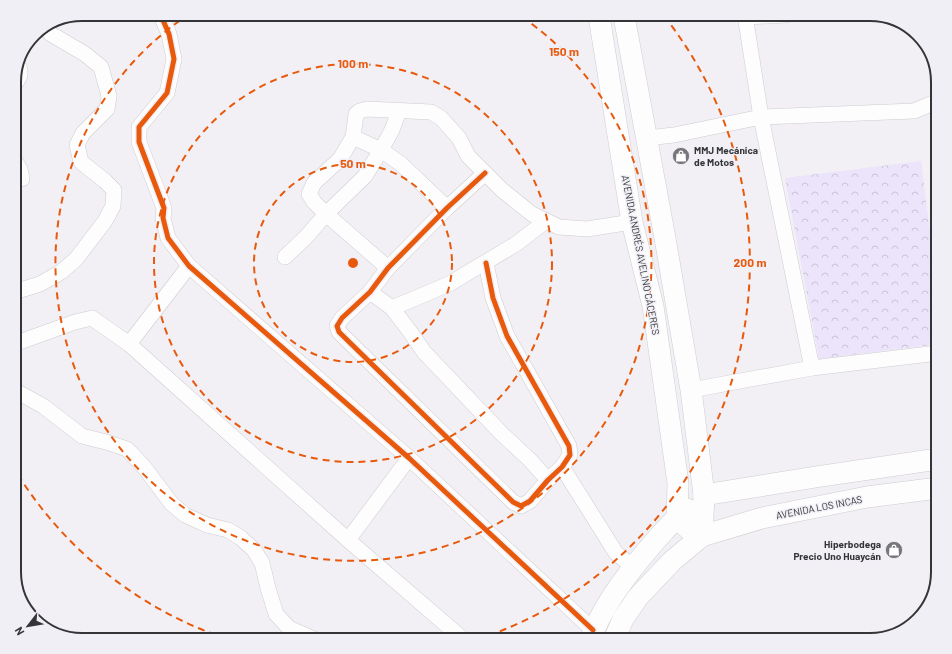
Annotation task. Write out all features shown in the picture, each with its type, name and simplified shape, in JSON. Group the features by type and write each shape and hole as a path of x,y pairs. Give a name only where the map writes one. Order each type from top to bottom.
{"main road":[{"name":"AVENIDA ANDRÉS AVELINO CÁCERES","path":"600,21 632,222 653,306 678,483 677,518"},
{"path":"617,633 623,619 638,597 672,562 702,536 704,495 691,390 625,21"},
{"path":"653,306 676,303"},
{"path":"593,633 614,593 655,541 677,518 704,495 931,460"},
{"name":"AVENIDA LOS INCAS","path":"702,536 762,518 867,497 931,489"},
{"path":"677,518 691,531 702,536"}],"street":[{"path":"163,21 169,34 174,58 167,93 139,127 139,142 164,208 163,218 168,238 189,266 409,458 590,633"},
{"path":"746,21 761,117 812,368"},
{"path":"21,290 40,284 61,272 76,259 106,221 113,206 114,190 81,162 77,145 83,134 107,109 109,96 101,67 85,54 49,31"},
{"path":"647,138 674,135 761,117 914,111 931,104"},
{"path":"388,268 326,214 314,202 309,194 314,183 340,159 353,137 356,114 360,110 431,112 441,118 459,138 468,156 502,190 532,214 559,227 587,229 632,222"},
{"path":"285,257 364,176 382,150 399,111"},
{"path":"353,137 382,150 401,164 447,208"},
{"path":"485,173 447,208 388,268 370,292 342,318 337,326 339,332 513,502 521,506 530,501 548,480 562,468 570,455 569,446 507,336 493,298 486,263"},
{"path":"21,174 22,179"},
{"path":"392,308 449,284 516,244 546,221"},
{"path":"129,344 189,266"},
{"path":"370,292 392,308 424,352 548,480"},
{"path":"21,341 75,322 92,318 129,344 348,540 456,633"},
{"path":"691,390 812,368 931,354"},
{"path":"21,394 43,406 82,436 106,442 127,450 144,467 171,503 185,515 207,525 228,530 241,538 254,550 262,563 276,614 289,628 300,633"},
{"path":"348,540 409,458"},
{"path":"562,468 616,552 634,568"}],"green space":[{"path":"921,161 931,240 931,345 819,359 785,178"}],"cycle path":[{"path":"163,21 169,34 174,59 167,93 139,127 139,142 164,208 163,218 168,238 189,266 409,458 593,630"},
{"path":"485,173 447,208 388,268 370,292 342,318 337,326 339,332 513,502 521,506 530,501 548,480 562,467 570,455 569,446 507,336 493,298 486,263"}],"place":[{"name":"MMJ Mecánica de Motos","path":"681,156"},
{"name":"Hiperbodega Precio Uno Huaycán","path":"894,550"}]}
